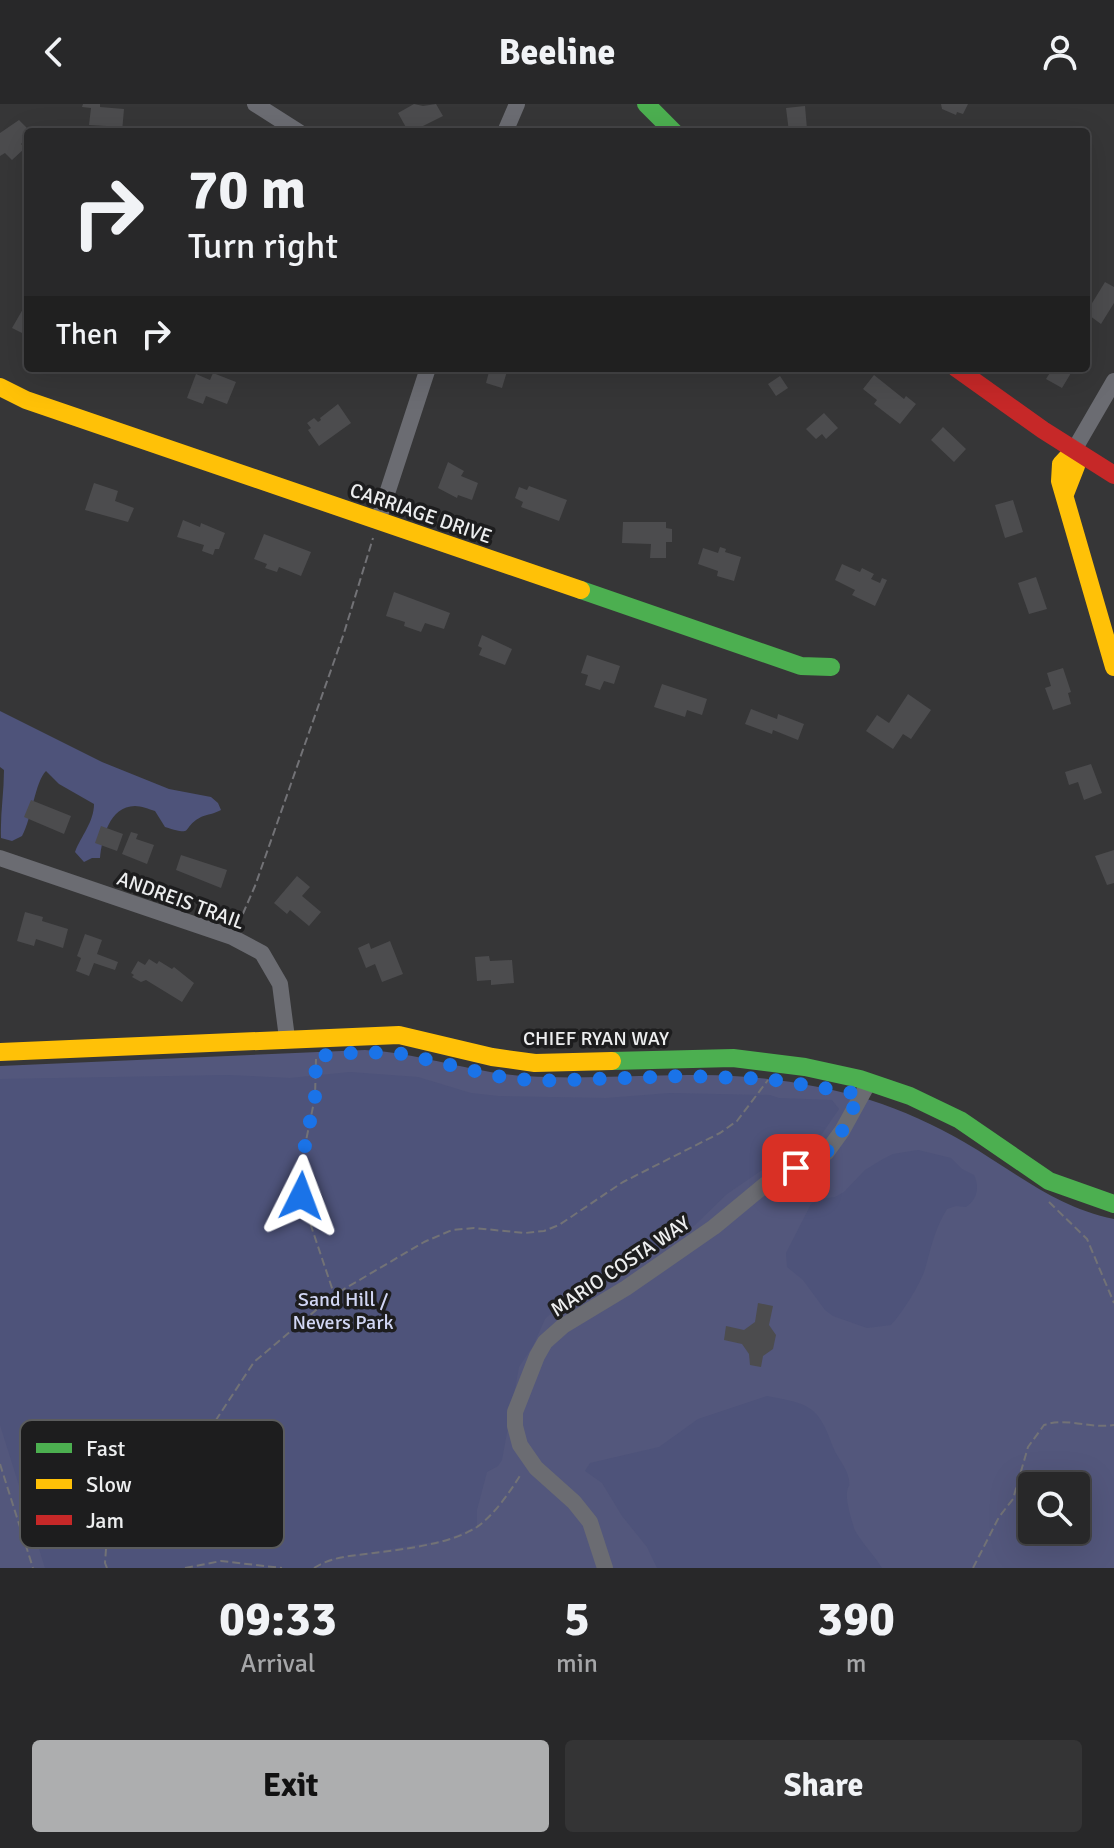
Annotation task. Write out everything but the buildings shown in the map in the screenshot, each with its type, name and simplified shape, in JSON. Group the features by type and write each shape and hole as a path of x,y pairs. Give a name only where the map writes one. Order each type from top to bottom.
{"street":[{"path":"255,104 293,128"},
{"path":"507,128 517,104"},
{"path":"646,104 670,128"},
{"path":"378,521 427,372"},
{"path":"962,372 1114,475"},
{"path":"1114,381 1074,450 1076,466 1065,494 1114,667"},
{"name":"CARRIAGE DRIVE","path":"0,387 40,406 801,666 831,667"},
{"name":"ANDREIS TRAIL","path":"0,858 232,937 262,953 280,984 287,1038"},
{"name":"CHIEF RYAN WAY","path":"0,1052 399,1035 492,1057 535,1063 733,1058 805,1067 869,1082 910,1096 960,1120 1049,1181 1114,1204"},
{"name":"MARIO COSTA WAY","path":"605,1568 590,1522 574,1502 536,1468 520,1445 515,1412 537,1356 545,1342 563,1326 626,1288 714,1227 766,1184 826,1153 869,1082"}],"path":[{"path":"232,937 255,886 339,648 378,521"},
{"path":"316,1038 315,1097 300,1170 301,1196 334,1295"},
{"path":"755,1079 778,1080"},
{"path":"216,1420 254,1362 334,1295 424,1242 452,1230 474,1228 525,1233 544,1231 559,1225 623,1182 720,1133 737,1121 769,1079"},
{"path":"1042,1197 1087,1239 1114,1303"},
{"path":"973,1568 999,1517 1013,1499 1028,1447 1044,1425 1067,1421 1098,1428 1114,1425"},
{"path":"314,1568 329,1558 407,1549 463,1534 491,1514 530,1459"},
{"path":"0,1464 20,1527"},
{"path":"27,1548 33,1568"},
{"path":"107,1548 107,1568"},
{"path":"185,1568 221,1561 282,1568"}],"green space":[{"path":"0,711 102,762 169,789 211,797 221,810 201,817 187,830 181,831 165,827 155,811 137,806 126,807 108,825 100,858 84,862 75,852 90,823 94,804 59,784 46,771 39,783 22,836 12,841 1,838 4,770 0,767"},
{"name":"Sand Hill / Nevers Park","path":"365,1050 526,1076 723,1075 766,1079 850,1094 918,1118 1054,1197 1114,1219 1114,1568 0,1568 0,1066"},
{"path":"350,1072 418,1077 471,1093 498,1096 770,1095 832,1100 839,1109 817,1141 768,1166 727,1194 695,1225 644,1257 569,1296 545,1319 519,1367 502,1460 487,1472 477,1510 477,1526 445,1540 329,1559 321,1568 45,1568 39,1548 284,1548 284,1420 20,1420 20,1489 0,1425 0,1079 228,1075 290,1078"},
{"path":"918,1150 951,1158 974,1175 977,1184 975,1197 966,1207 947,1209 936,1231 919,1283 891,1325 867,1328 833,1316 803,1280 787,1267 786,1253 811,1204 844,1192 865,1170 883,1159"},
{"path":"767,1396 802,1404 822,1422 848,1475 847,1500 854,1528 882,1568 657,1568 647,1547 622,1516 602,1483 585,1471 590,1463 659,1447 698,1419"}],"traffic: fast":[{"path":"646,104 670,128"},
{"path":"581,590 801,666 831,667"},
{"path":"612,1061 733,1058 805,1067 860,1079 910,1096 960,1120 1049,1181 1114,1204"}],"traffic: slow":[{"path":"0,387 26,400 581,590"},
{"path":"1065,494 1076,466 1074,450 1061,464 1060,481 1114,667"},
{"path":"0,1052 399,1035 492,1057 535,1063 612,1061"}],"traffic: jam":[{"path":"962,372 1043,430 1114,475"}],"route":[{"path":"301,1196 300,1170 315,1097 316,1056 364,1052 404,1054 496,1076 537,1081 683,1076 769,1079 860,1094 842,1131 826,1153 796,1168"}]}
